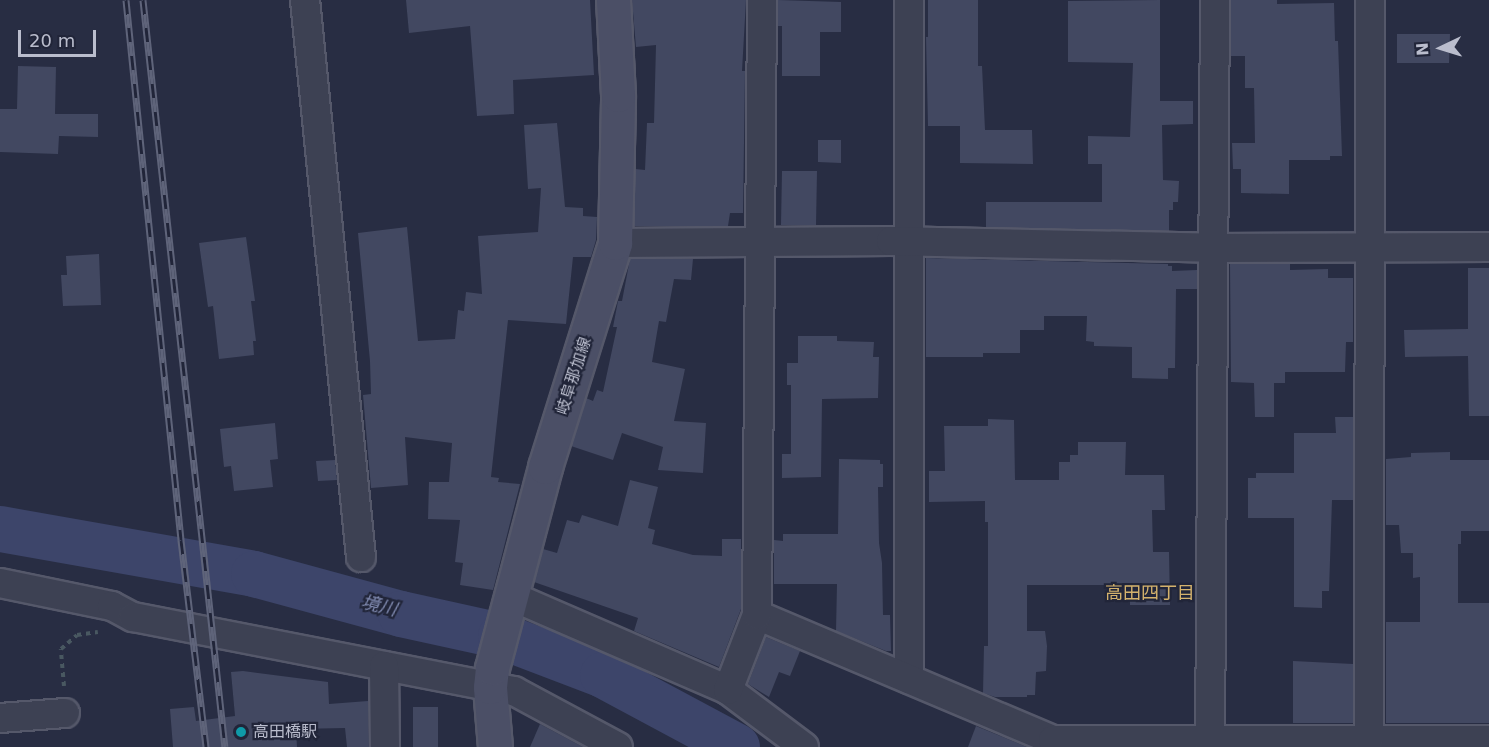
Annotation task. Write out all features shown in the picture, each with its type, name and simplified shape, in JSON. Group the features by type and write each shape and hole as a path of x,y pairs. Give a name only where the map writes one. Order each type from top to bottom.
{"main road":[{"name":"岐阜那加線","path":"495,747 491,678 545,467 615,243 618,95 613,0"}],"street":[{"path":"305,0 361,557"},
{"path":"728,690 757,615 762,0"},
{"path":"909,0 909,679"},
{"path":"1210,744 1215,0"},
{"path":"1369,739 1370,0"},
{"path":"615,243 909,243 1213,248 1489,247"},
{"path":"0,583 112,606 133,617 384,666 491,678 618,747"},
{"path":"509,603 728,690 804,747"},
{"path":"757,615 1053,740 1210,744 1369,739 1489,740"},
{"path":"384,666 385,747"},
{"path":"0,717 65,713"}],"path":[{"path":"65,713 61,649 77,635 122,629 133,617"}],"building":[{"path":"406,0 590,0 594,75 513,80 514,114 477,116 470,26 409,33"},
{"path":"632,0 746,0 742,71 745,71 743,213 730,213 728,226 634,226 635,169 645,170 647,123 654,123 656,45 636,47"},
{"path":"778,0 841,2 841,32 820,32 820,76 782,76 782,26 778,26"},
{"path":"928,0 978,0 978,66 982,66 985,130 1032,130 1033,164 960,163 960,126 928,126 926,37 928,37"},
{"path":"1160,0 1160,101 1193,101 1193,124 1162,125 1163,180 1179,181 1178,202 1173,202 1173,210 1169,210 1169,231 986,227 986,202 1102,202 1102,164 1088,164 1088,136 1130,137 1133,63 1068,62 1068,1"},
{"path":"1231,0 1277,0 1277,4 1334,3 1335,41 1338,41 1342,156 1330,156 1330,160 1289,160 1289,194 1241,193 1241,169 1233,169 1232,143 1255,143 1254,88 1245,88 1245,56 1231,56"},
{"path":"1397,34 1450,34 1449,63 1397,63"},
{"path":"18,66 56,67 55,114 98,114 98,137 59,136 58,154 0,152 0,109 17,109"},
{"path":"557,123 565,207 583,208 583,216 597,217 596,240 591,257 573,257 566,324 508,320 491,477 499,478 498,482 520,484 493,590 460,585 463,563 455,562 460,520 428,519 429,482 449,482 452,443 405,437 408,485 371,488 363,395 371,394 370,361 358,233 407,227 418,341 455,339 458,310 464,311 466,292 482,294 478,236 538,232 541,188 528,189 524,125"},
{"path":"818,140 841,140 841,163 818,162"},
{"path":"782,171 817,171 816,225 781,225"},
{"path":"246,237 255,301 251,301 256,341 253,341 254,355 219,359 213,306 208,307 199,243"},
{"path":"99,254 101,305 63,306 61,275 67,275 66,256"},
{"path":"926,258 1168,264 1172,266 1172,271 1197,270 1197,289 1176,289 1175,368 1168,368 1168,379 1132,378 1132,347 1094,346 1094,342 1086,341 1087,316 1044,316 1044,330 1020,330 1020,353 983,353 983,357 926,357"},
{"path":"630,259 693,259 691,280 674,279 666,322 659,321 652,362 685,369 674,421 706,423 703,473 658,470 663,447 622,433 613,460 571,446 586,398 593,401 597,390 603,392 617,327 613,327 618,301 622,301"},
{"path":"1230,264 1290,264 1290,270 1328,269 1328,278 1353,278 1353,342 1346,342 1345,372 1285,372 1285,383 1274,383 1274,417 1255,417 1254,383 1231,382"},
{"path":"1468,268 1489,268 1489,416 1469,416 1468,356 1405,357 1404,330 1468,329"},
{"path":"798,336 837,336 837,341 874,342 873,357 879,357 878,398 822,399 821,477 782,478 782,454 791,454 791,385 787,385 787,363 798,363"},
{"path":"1335,417 1353,417 1353,500 1332,500 1329,591 1322,591 1322,608 1294,607 1294,518 1248,518 1248,478 1256,478 1256,473 1294,473 1294,433 1336,433"},
{"path":"988,419 1014,420 1015,480 1059,480 1059,462 1070,462 1070,455 1078,455 1078,442 1126,442 1125,475 1164,475 1165,510 1152,510 1153,552 1169,552 1170,605 1130,605 1130,585 1027,585 1027,631 1045,631 1047,646 1046,671 1036,672 1035,695 1027,695 1027,697 995,697 983,693 984,646 988,646 988,522 985,522 985,501 929,502 929,471 945,471 944,426 988,426"},
{"path":"275,423 278,459 270,460 273,487 234,491 231,466 224,467 220,429"},
{"path":"1450,452 1450,460 1489,460 1489,531 1461,531 1461,544 1458,544 1458,603 1489,603 1489,723 1386,723 1386,622 1420,622 1420,577 1413,578 1413,553 1401,553 1399,525 1386,525 1386,459 1411,457 1411,453"},
{"path":"839,459 880,460 880,464 883,464 883,487 878,487 879,543 882,563 883,615 890,615 891,651 836,631 837,584 774,584 774,540 783,541 783,534 838,534"},
{"path":"335,460 337,480 318,481 316,461"},
{"path":"630,480 658,487 648,528 655,530 652,544 693,555 722,556 722,539 741,539 741,609 719,667 634,631 638,618 534,582 543,549 557,553 567,520 579,523 582,515 618,526"},
{"path":"766,637 800,651 790,676 779,672 769,697 748,684"},
{"path":"1293,661 1353,664 1353,723 1293,723"},
{"path":"243,671 328,682 329,704 368,701 369,747 347,747 345,728 296,729 297,747 173,747 170,709 194,707 196,721 235,716 231,672"},
{"path":"413,707 438,707 438,747 413,747"},
{"path":"540,724 583,747 530,747"},
{"path":"976,726 1027,747 968,747"}],"waterway":[{"name":"境川","path":"0,529 254,574 401,614 501,636 603,675 737,747"}],"railway":[{"path":"126,0 181,540 206,747"},
{"path":"143,0 225,747"}],"place":[{"name":"高田橋駅","path":"241,732"}],"district":[{"name":"高田四丁目","path":"1150,593"}]}
